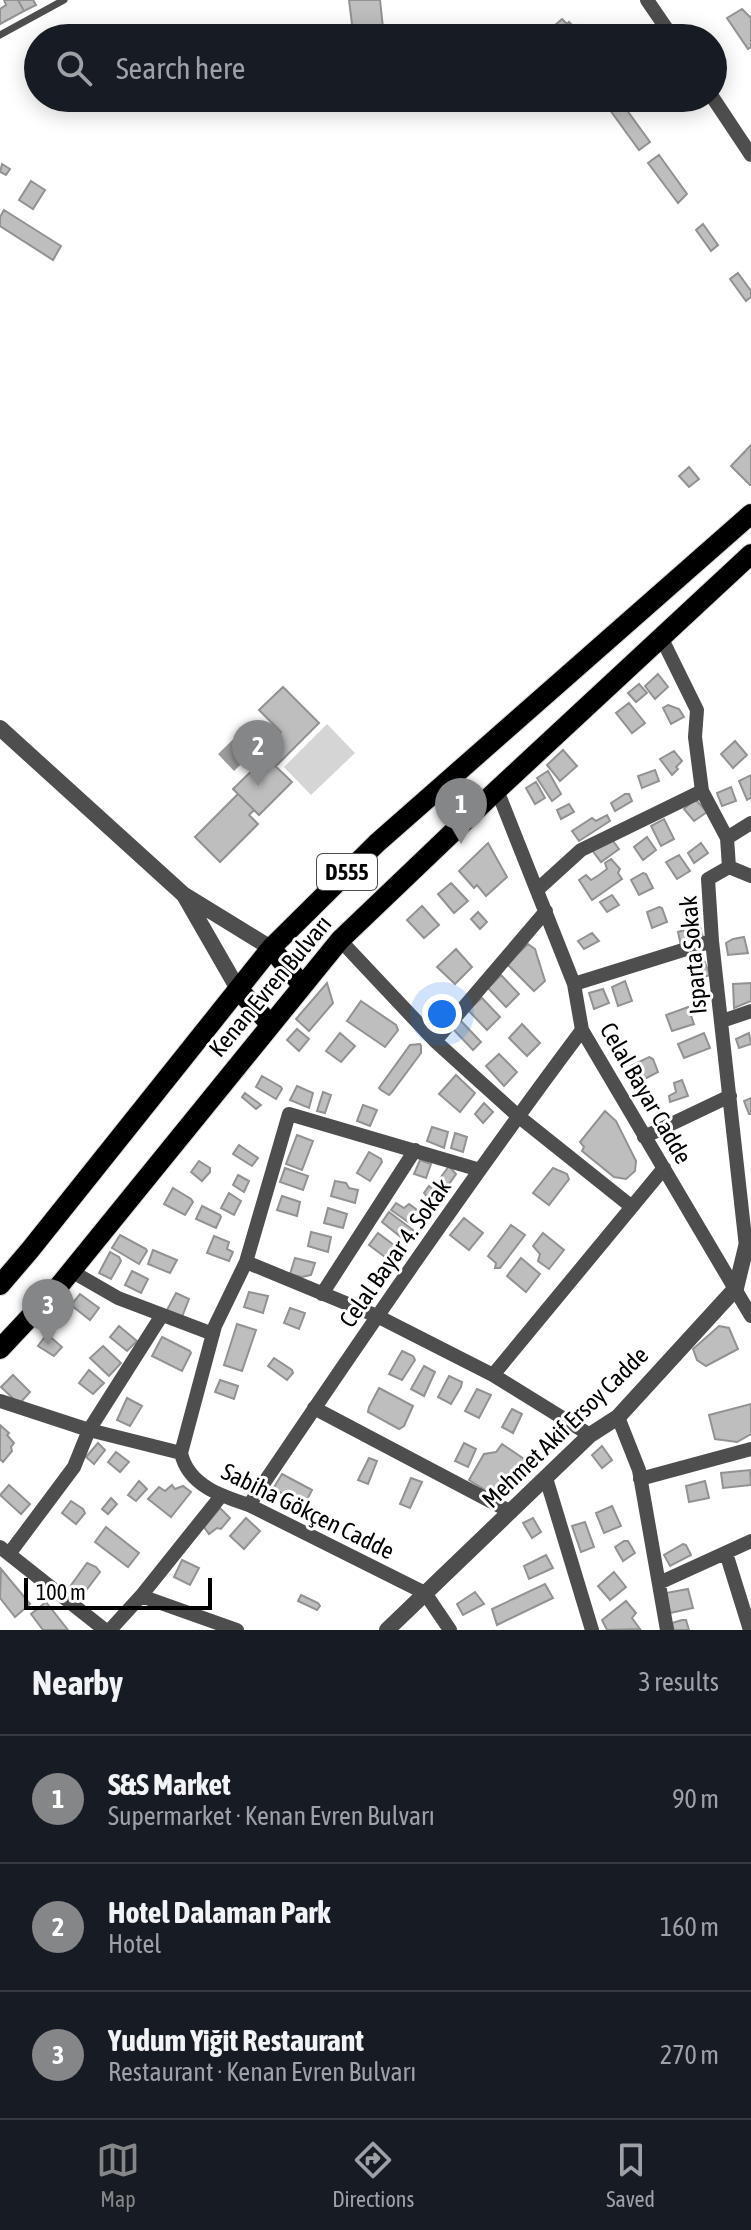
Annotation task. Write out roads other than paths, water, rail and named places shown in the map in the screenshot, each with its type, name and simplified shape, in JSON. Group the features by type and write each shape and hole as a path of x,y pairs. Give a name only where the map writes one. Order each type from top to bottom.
{"main road":[{"name":"Kenan Evren Bulvarı","path":"0,1285 271,948 377,843 751,514"},
{"name":"Kenan Evren Bulvarı","path":"0,1349 71,1271 340,940 751,554"},
{"path":"271,948 302,985"},
{"path":"238,989 270,1024"}],"street":[{"path":"647,0 663,24"},
{"path":"722,112 751,155"},
{"path":"661,637 697,710 695,737 702,791 727,838 729,867 751,876"},
{"path":"0,728 183,894 271,948"},
{"name":"Celal Bayar Cadde","path":"497,790 574,984 582,1030 751,1316"},
{"path":"537,890 581,850 702,791"},
{"path":"727,838 751,823"},
{"name":"Isparta Sokak","path":"729,867 708,879 712,941 748,1245"},
{"path":"183,894 238,989"},
{"path":"435,1041 546,911"},
{"path":"340,940 435,1041 518,1116 632,1207"},
{"path":"574,984 712,941"},
{"path":"722,1021 751,1011"},
{"name":"Celal Bayar 4. Sokak","path":"249,1505 377,1316 582,1030"},
{"path":"644,1137 730,1096"},
{"path":"0,1401 89,1430 181,1453 213,1334 246,1262 289,1114 480,1170"},
{"path":"322,1294 415,1150"},
{"path":"493,1375 664,1168"},
{"name":"Mehmet Akif Ersoy Cadde","path":"387,1630 590,1435 618,1417 736,1288 748,1245"},
{"path":"246,1262 377,1316 493,1375 590,1435"},
{"path":"71,1271 118,1298 213,1334"},
{"path":"162,1315 89,1430 74,1467 4,1550 107,1630 141,1596 221,1496"},
{"path":"314,1408 511,1512"},
{"path":"618,1417 639,1470 667,1630"},
{"path":"640,1479 751,1449"},
{"name":"Sabiha Gökçen Cadde","path":"181,1453 184,1465 197,1480 221,1496 249,1505 425,1593"},
{"path":"546,1478 592,1630"},
{"path":"659,1583 751,1541"},
{"path":"726,1553 750,1630"},
{"path":"425,1593 450,1630"},
{"path":"141,1596 237,1630"}],"lane":[{"path":"0,35 64,0"}],"place":[{"name":"Hotel Dalaman Park","path":"258,786"},
{"name":"S&S Market","path":"461,844"},
{"name":"Yudum Yiğit Restaurant","path":"48,1345"}]}
